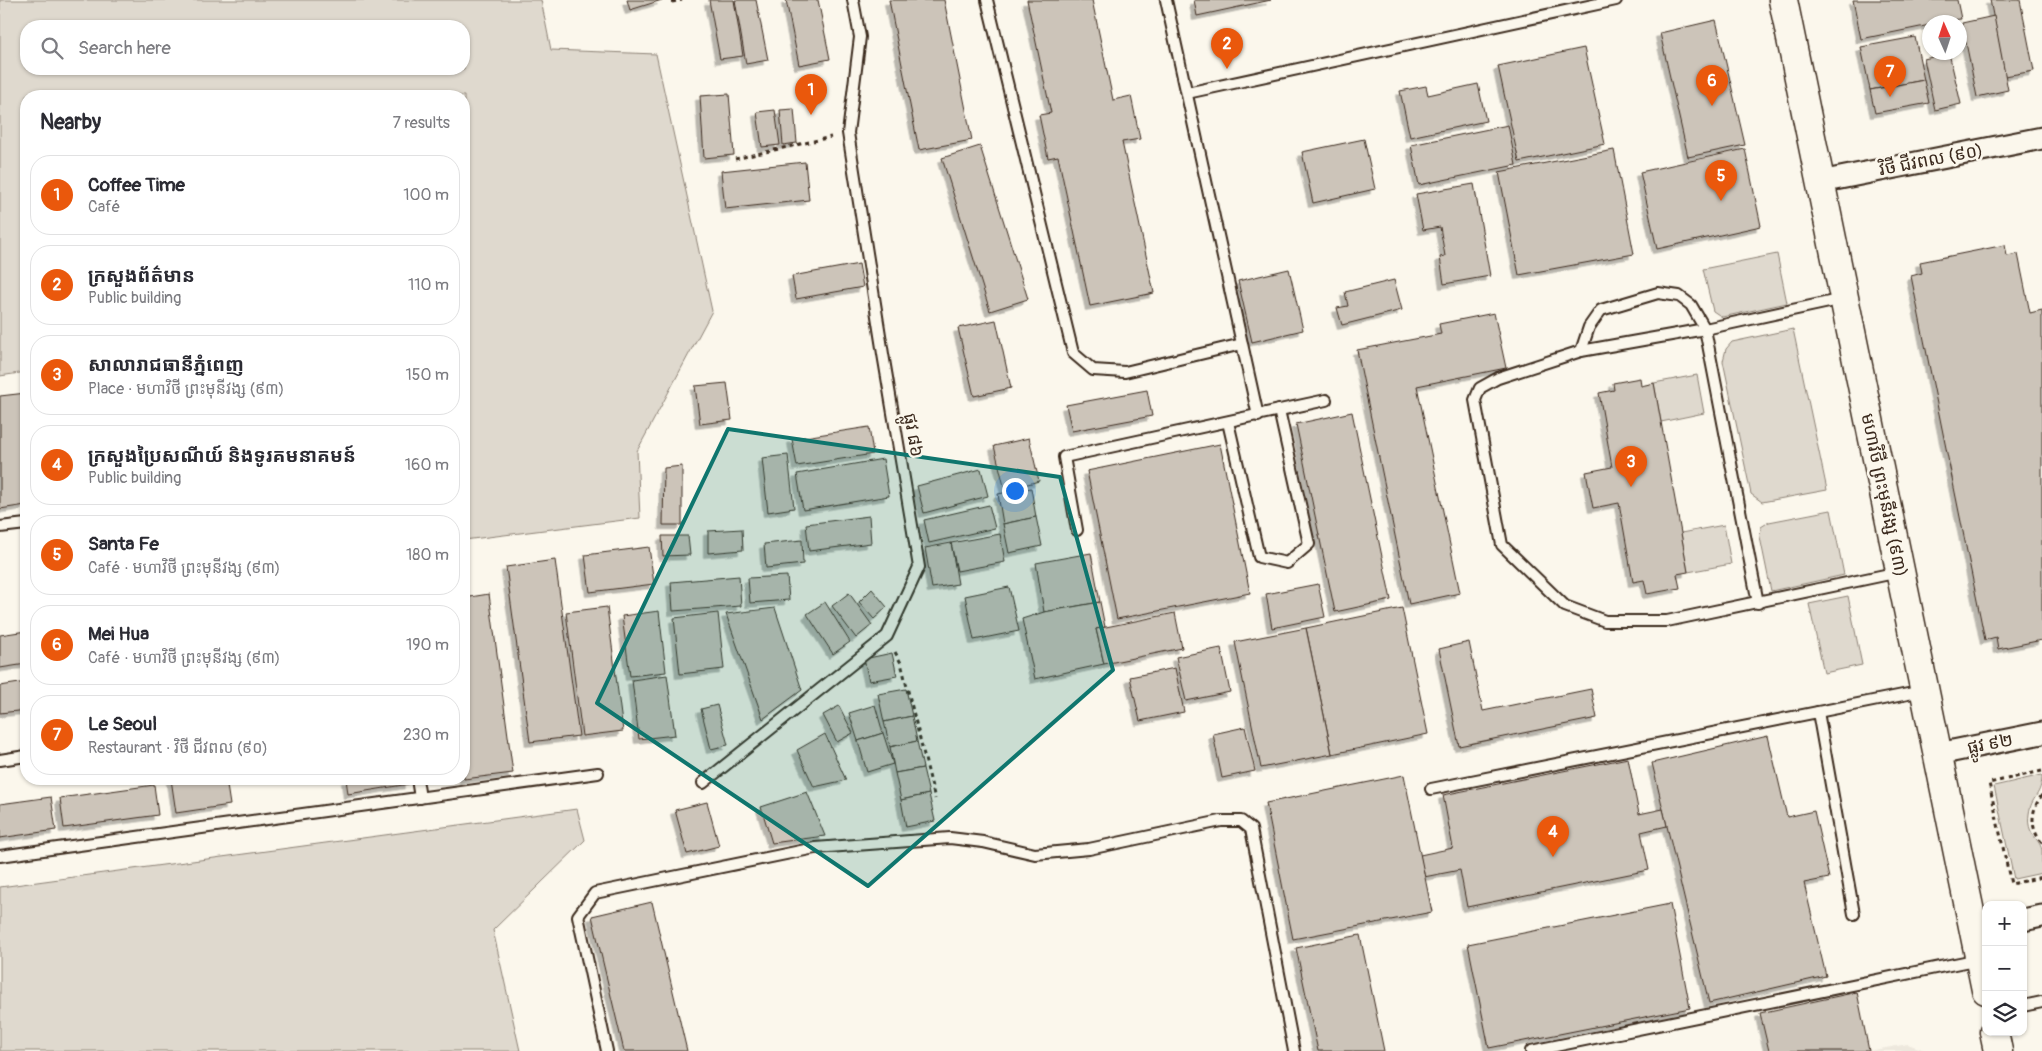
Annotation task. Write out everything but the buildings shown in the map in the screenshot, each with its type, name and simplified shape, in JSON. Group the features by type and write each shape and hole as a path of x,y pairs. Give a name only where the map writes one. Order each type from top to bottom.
{"highway":[{"name":"មហាវិថី ព្រះមុនីវង្ស (៩៣)","path":"1783,0 1924,691 1980,929 1979,959 1982,972"},
{"path":"1995,1036 1998,1051"}],"street":[{"name":"វិថី ជីវពល (៩០)","path":"1820,182 2042,138"},
{"name":"ផ្លូវ ៩២","path":"1938,754 2042,733"},
{"path":"2027,919 2042,916"}],"lane":[{"name":"ផ្លូវ ៨៦","path":"703,783 887,636 919,567 882,354 848,133 860,36 853,0"},
{"path":"987,0 1073,353 1093,370 1125,372 1242,344"},
{"path":"1166,0 1258,416"},
{"path":"1187,94 1616,0"},
{"path":"1581,352 1588,327 1601,310 1658,293 1679,296 1691,306 1704,329 1758,604"},
{"path":"1844,299 1704,329 1581,352 1498,378 1480,388 1475,400 1502,545 1565,606 1605,621 1667,621 1758,604 1900,572"},
{"path":"1077,530 1064,457 1326,400"},
{"path":"1228,422 1259,557 1287,563 1309,544 1279,410"},
{"path":"0,527 20,525"},
{"path":"1431,788 1924,691"},
{"path":"1818,712 1854,914"},
{"path":"0,760 20,757"},
{"path":"0,856 598,773"},
{"path":"419,785 420,798"},
{"path":"608,1051 578,916 595,893 815,848 950,838 983,842 1035,854 1089,850 1222,821 1241,821 1251,829 1294,1051"},
{"path":"1531,1051 1979,959"},
{"path":"2027,1005 2042,1002"}],"path":[{"path":"672,2 682,0"},
{"path":"735,159 848,133"},
{"path":"887,636 901,664 935,798"},
{"path":"2042,772 1989,783 2011,884 2042,877"},
{"path":"2042,795 2035,804 2032,815 2033,826 2042,843"}],"highlighted area":[{"path":"728,429 1060,477 1113,670 868,886 597,703"}],"shaded area":[{"path":"0,0 541,0 551,50 656,54 712,311 637,451 640,518 470,539 470,90 20,90 20,373 0,376"},
{"path":"1777,254 1787,303 1722,317 1713,311 1703,269"},
{"path":"1793,329 1827,490 1762,502 1751,494 1723,361 1726,349 1732,342"},
{"path":"1697,375 1704,413 1661,422 1654,383"},
{"path":"1831,510 1844,575 1771,591 1760,537 1761,527 1769,522"},
{"path":"1724,525 1731,564 1688,572 1681,533"},
{"path":"1848,596 1862,665 1824,673 1809,604"},
{"path":"2042,775 2042,782 2030,808 2029,827 2042,850 2042,873 2014,879 1994,786"},
{"path":"577,809 585,840 493,930 520,1051 0,1051 0,887"},
{"path":"1908,1044 1927,1051 1869,1051"}],"place":[{"name":"ក្រសួងព័ត៌មាន","path":"1227,69"},
{"name":"Le Seoul","path":"1890,97"},
{"name":"Mei Hua","path":"1712,106"},
{"name":"Coffee Time","path":"811,115"},
{"name":"Santa Fe","path":"1721,201"},
{"name":"សាលារាជធានីភ្នំពេញ","path":"1631,487"},
{"name":"ក្រសួងប្រៃសណីយ៍ និងទូរគមនាគមន៍","path":"1553,857"}]}
